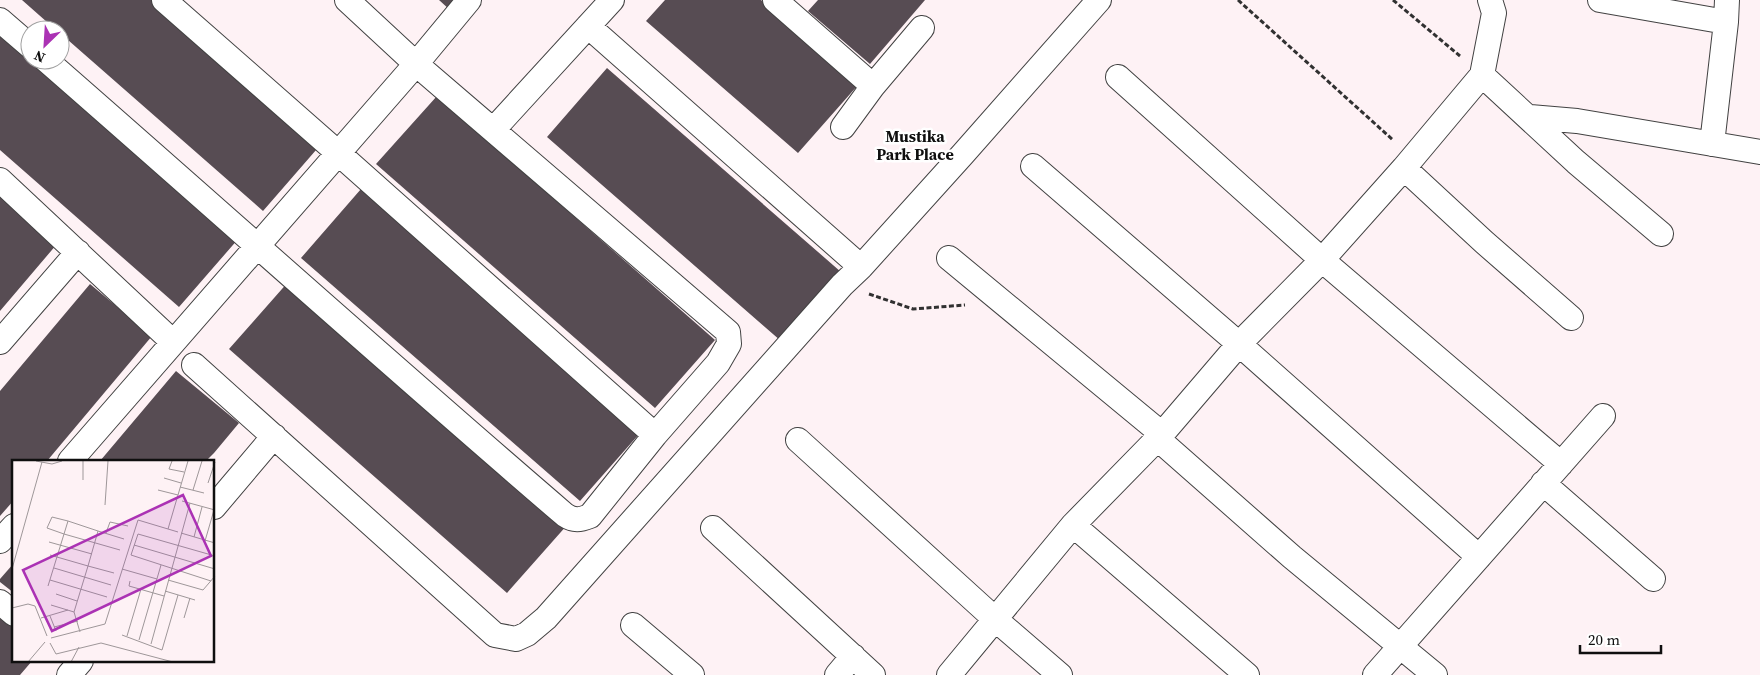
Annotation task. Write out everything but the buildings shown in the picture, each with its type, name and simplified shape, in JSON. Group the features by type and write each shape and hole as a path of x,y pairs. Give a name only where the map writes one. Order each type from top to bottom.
{"street":[{"path":"164,0 655,435"},
{"path":"57,70 258,245 407,380 571,519 581,520 590,516 726,351 730,338 728,332 416,64 347,0"},
{"path":"71,460 337,152 416,64 468,0"},
{"path":"493,130 612,0"},
{"path":"194,365 495,635 516,639 527,634 546,618 1099,0"},
{"path":"1600,0 1726,11 1712,144"},
{"path":"779,1 873,86"},
{"path":"949,675 1073,525 1160,436 1239,344 1322,260 1408,163 1482,75 1496,4"},
{"path":"0,20 20,37"},
{"path":"588,26 861,267"},
{"path":"843,127 873,86 922,28"},
{"path":"1482,75 1576,162 1661,234"},
{"path":"1118,77 1322,260 1561,464"},
{"path":"1530,118 1576,121 1760,152"},
{"path":"1408,163 1484,242 1571,318"},
{"path":"1033,166 1239,344 1478,557"},
{"path":"0,180 173,342"},
{"path":"0,342 78,252"},
{"path":"949,258 1160,436 1292,556 1435,675"},
{"path":"1375,675 1603,416"},
{"path":"215,506 274,436"},
{"path":"798,440 996,620 1060,675"},
{"path":"1543,483 1653,579"},
{"path":"1073,525 1246,675"},
{"path":"0,541 12,528"},
{"path":"713,528 874,675"},
{"path":"0,602 12,612"},
{"path":"633,625 692,675"},
{"path":"838,675 852,656"},
{"path":"69,675 80,662"}],"path":[{"path":"1238,0 1408,163"},
{"path":"1393,0 1482,75"},
{"path":"842,285 913,309 1001,300"}],"district":[{"name":"Mustika Park Place","path":"915,145"}]}
